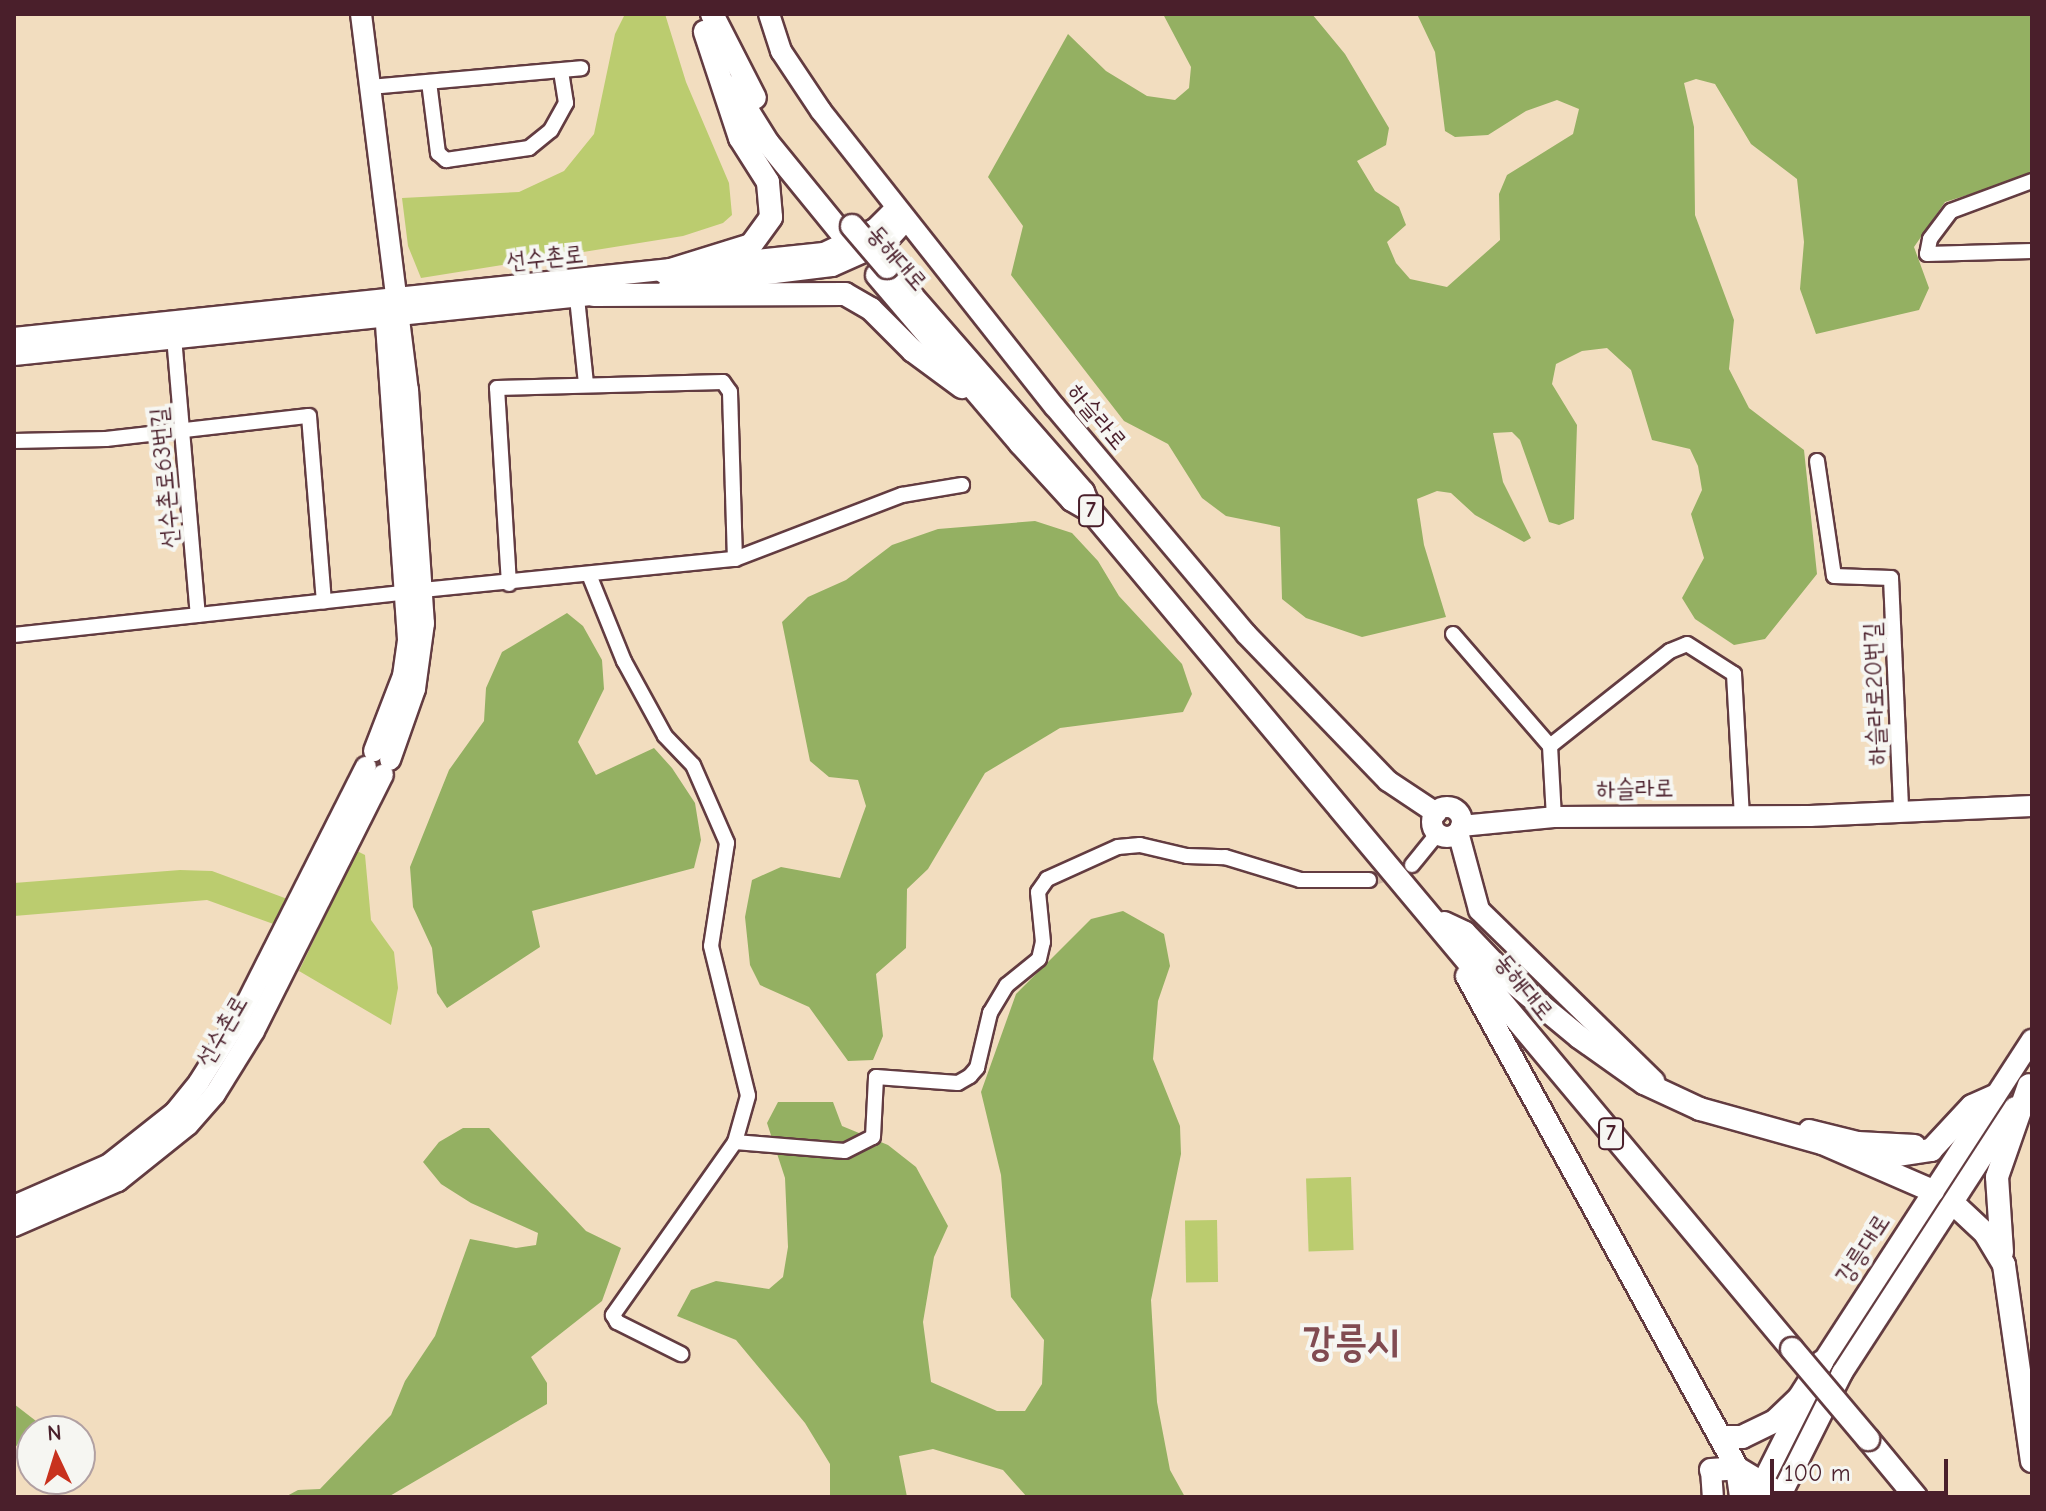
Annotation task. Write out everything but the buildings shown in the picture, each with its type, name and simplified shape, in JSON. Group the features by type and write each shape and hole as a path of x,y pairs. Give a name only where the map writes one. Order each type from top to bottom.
{"main road":[{"name":"동해대로","path":"705,20 778,133 848,230 997,414 1072,500 1091,511"},
{"path":"664,272 751,245 771,217 768,182 740,138 705,20"},
{"name":"동해대로","path":"882,271 1083,492 1091,511 1916,1497"},
{"path":"585,297 845,294 871,309 913,351 997,414"},
{"path":"1433,917 1465,933 1509,979 1579,1037 1644,1083 1700,1109 1884,1157 1935,1146 1972,1106 1994,1096"},
{"path":"1433,917 1713,1438 1758,1490 1782,1496"},
{"path":"2030,1083 1997,1177 1997,1190 2004,1265 2032,1461"},
{"path":"1822,1143 1933,1191"},
{"path":"1955,1205 1985,1233 2004,1265"},
{"path":"1713,1438 1742,1437 1775,1421 1799,1398 1822,1362"},
{"path":"1711,1470 1737,1468"},
{"path":"1737,1468 1741,1497"}],"street":[{"path":"14,338 173,329 392,307 361,14"},
{"name":"하슬라로","path":"769,14 795,75 900,215 1246,634 1388,781 1436,813"},
{"path":"370,87 581,68"},
{"path":"429,82 438,153 446,160 529,148 551,130 566,103 561,71"},
{"path":"2032,181 1951,211 1930,239 1927,254 2032,251"},
{"name":"선수촌로","path":"392,307 824,253 900,215"},
{"name":"선수촌로","path":"392,307 585,297 832,266 886,242 900,215"},
{"name":"선수촌로","path":"585,297 586,383"},
{"name":"선수촌로","path":"14,1226 71,1195 144,1139 199,1082 237,1022 415,689 415,591 392,307"},
{"path":"14,355 173,329"},
{"name":"선수촌로63번길","path":"173,329 198,615"},
{"path":"509,584 497,388 586,383 723,382 730,392 735,559"},
{"path":"14,441 106,439 309,416 324,601"},
{"name":"하슬라로20번길","path":"1817,461 1834,576 1891,578 1901,809"},
{"path":"14,635 415,591 590,577 735,559 902,495 962,485"},
{"path":"590,577 624,661 665,736 693,765 723,824 726,861 711,946 748,1096 735,1142 613,1315 617,1322 681,1354"},
{"path":"1453,634 1550,746 1554,817"},
{"path":"1550,746 1670,651 1687,644 1734,674 1742,815"},
{"name":"하슬라로","path":"1460,829 1554,817 1810,816 1901,809 2032,806"},
{"path":"1460,829 1446,837 1437,834 1432,826 1436,813 1453,809 1460,829 1479,910 1597,1030 1676,1094 1700,1109"},
{"path":"1412,865 1437,834"},
{"path":"735,1142 845,1151 873,1137 876,1077 958,1083 970,1076 977,1068 990,1013 1001,994 1039,959 1043,942 1038,892 1047,879 1118,847 1140,845 1187,856 1225,857 1300,880 1369,880"},
{"name":"강릉대로","path":"1758,1490 1822,1362 2032,1040"},
{"name":"강릉대로","path":"1782,1496 1842,1373 1955,1205 2030,1083"},
{"path":"1676,1094 1858,1142 1935,1146"},
{"path":"1997,1190 2032,1404"},
{"path":"1933,1191 1955,1205"},
{"name":"선수촌로","path":"14,1206 71,1195"},
{"path":"1711,1470 1713,1497"}],"green space":[{"path":"625,14 665,14 686,82 729,183 732,215 723,223 683,236 421,278 408,246 402,198 519,192 564,171 594,134 615,34"},
{"path":"1163,14 1312,14 1345,54 1389,128 1386,145 1357,161 1375,191 1399,207 1406,225 1387,242 1396,263 1410,279 1447,287 1500,240 1499,194 1507,175 1573,134 1579,109 1557,100 1526,111 1488,135 1455,137 1445,131 1435,52 1417,14 2032,14 2032,175 1945,202 1914,247 1929,288 1919,310 1816,334 1800,289 1804,242 1797,179 1751,144 1715,84 1696,79 1684,83 1694,127 1695,215 1734,320 1729,369 1749,408 1804,450 1817,574 1765,639 1734,645 1695,619 1682,598 1704,558 1691,514 1702,490 1698,466 1690,449 1652,440 1631,370 1607,348 1582,351 1556,364 1552,384 1577,425 1574,519 1559,525 1549,522 1520,440 1512,432 1493,433 1503,482 1531,538 1524,542 1475,515 1451,493 1437,491 1417,499 1424,545 1446,617 1362,637 1306,618 1282,599 1280,527 1226,516 1202,498 1168,444 1124,421 1011,275 1023,226 988,177 1068,34 1106,71 1147,96 1175,100 1189,88 1191,67"},
{"path":"1035,521 1072,533 1098,561 1119,596 1182,664 1192,694 1183,712 1060,728 985,773 928,869 907,889 906,948 876,974 883,1036 873,1060 848,1061 809,1007 760,985 750,965 745,917 752,880 781,867 840,878 866,806 858,780 829,777 810,761 782,622 808,597 846,580 892,545 938,529"},
{"path":"567,613 583,626 602,660 604,689 578,742 596,775 654,748 672,768 695,803 701,840 694,868 532,911 540,947 447,1008 437,993 432,948 413,907 410,867 449,770 484,721 486,688 502,652"},
{"path":"357,851 365,855 371,920 394,952 398,988 391,1025 299,971"},
{"path":"180,870 212,871 290,900 279,926 207,900 14,916 14,883"},
{"path":"1123,911 1164,934 1170,966 1158,1001 1153,1059 1180,1126 1181,1154 1151,1300 1157,1402 1170,1470 1185,1497 1027,1497 1003,1470 933,1449 899,1456 907,1497 830,1497 830,1464 805,1423 736,1340 677,1316 691,1290 716,1281 769,1289 783,1277 788,1247 785,1178 767,1123 778,1102 833,1102 842,1126 888,1145 916,1167 948,1226 934,1257 923,1322 931,1382 997,1411 1025,1411 1042,1384 1044,1340 1011,1297 1001,1175 981,1092 1016,994 1091,919"},
{"path":"463,1128 489,1128 586,1231 621,1248 602,1301 531,1357 547,1383 547,1404 388,1497 285,1497 298,1490 320,1489 391,1415 405,1381 435,1336 470,1239 516,1248 536,1245 538,1233 471,1203 441,1184 423,1162 439,1142"},
{"path":"1351,1177 1354,1250 1309,1252 1306,1179"},
{"path":"1217,1220 1218,1282 1186,1283 1185,1221"},
{"path":"14,1404 28,1415 16,1415 14,1449"}],"tunnel":[{"path":"1369,880 1412,865"}],"district":[{"name":"강릉시","path":"1351,1342"}]}
